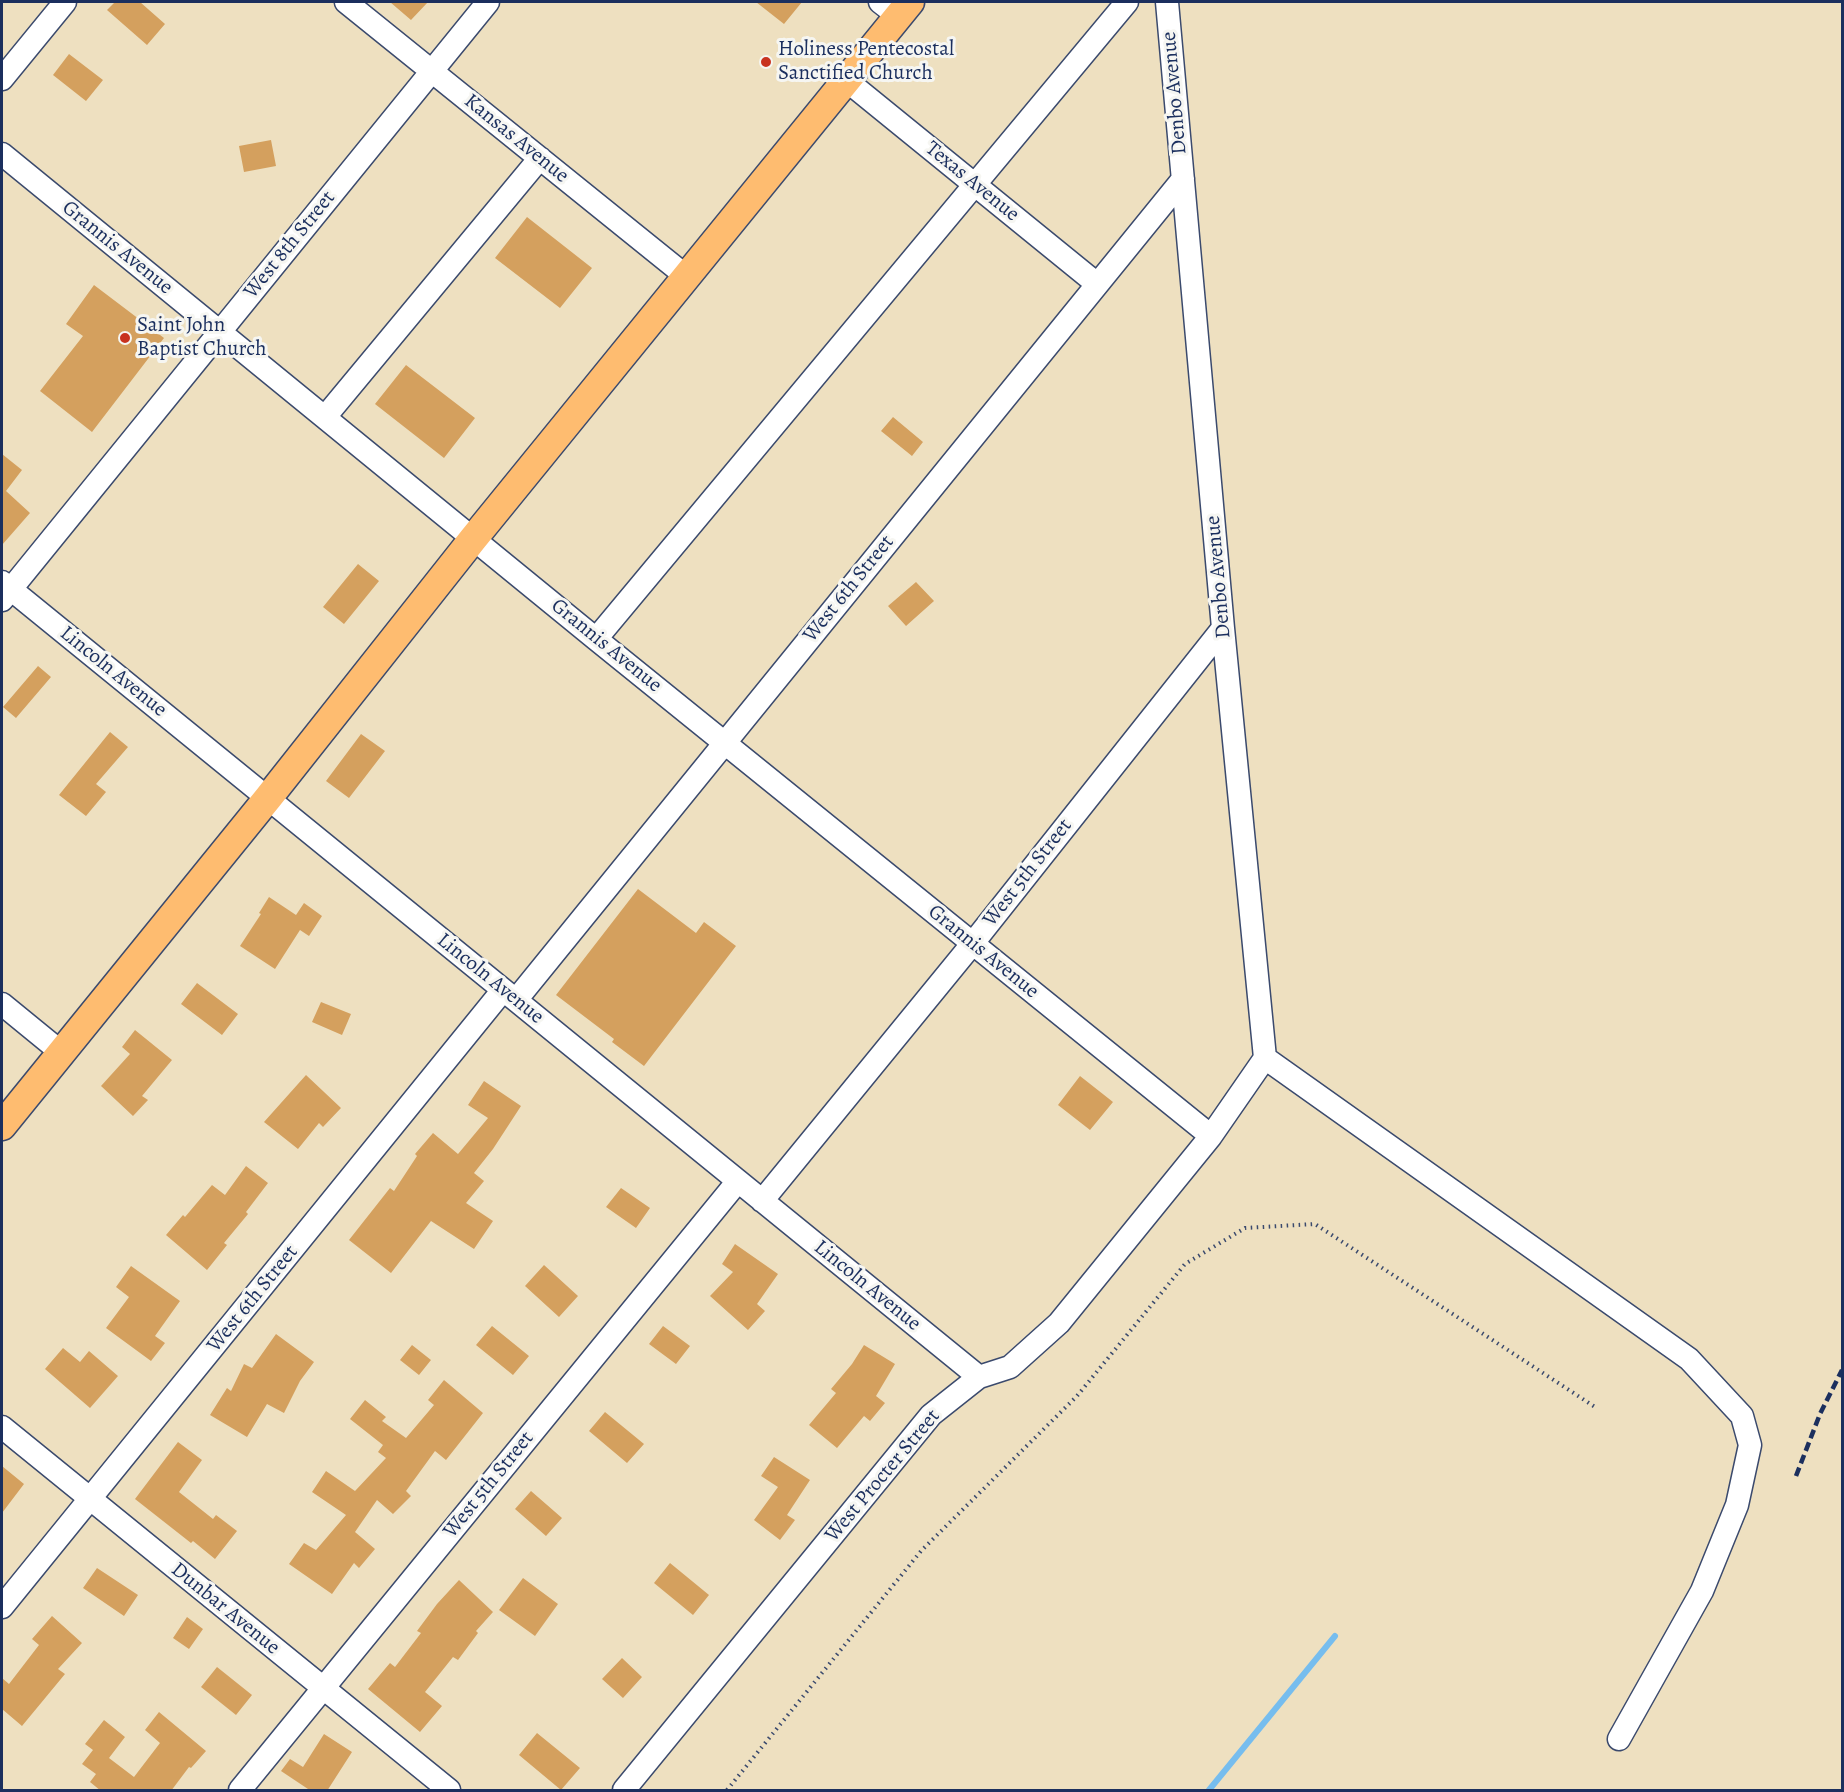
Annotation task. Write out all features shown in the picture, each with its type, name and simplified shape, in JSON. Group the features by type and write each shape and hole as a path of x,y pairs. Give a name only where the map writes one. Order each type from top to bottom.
{"main road":[{"path":"2,1126 268,798 473,539 846,80 896,6"}],"street":[{"path":"2,80 65,2"},
{"name":"Kansas Avenue","path":"346,2 687,277"},
{"name":"West 8th Street","path":"4,590 220,331 488,2"},
{"path":"596,639 1127,2"},
{"name":"Denbo Avenue","path":"1167,2 1223,628 1266,1059"},
{"name":"Texas Avenue","path":"846,80 1097,284"},
{"name":"Grannis Avenue","path":"2,154 596,639 1211,1136"},
{"path":"325,417 540,158"},
{"name":"West 6th Street","path":"2,1607 510,995 725,742 1183,179"},
{"name":"Lincoln Avenue","path":"4,590 268,798 979,1377"},
{"name":"West 5th Street","path":"762,1201 973,943 1223,628"},
{"path":"2,1004 62,1053"},
{"path":"1211,1136 1266,1059 1689,1359 1742,1416 1750,1445 1737,1505 1702,1591 1619,1739"},
{"name":"West Procter Street","path":"624,1791 931,1415 979,1377 1010,1367 1059,1323 1211,1136"},
{"name":"West 5th Street","path":"240,1791 738,1181"},
{"name":"Dunbar Avenue","path":"2,1427 449,1791"}],"path":[{"path":"727,1791 921,1551 1077,1396 1185,1264 1245,1228 1315,1224 1595,1407"}],"building":[{"path":"115,2 140,2 165,24 147,45 107,10"},
{"path":"390,2 428,2 411,20"},
{"path":"756,2 802,2 784,24"},
{"path":"69,54 103,80 86,101 53,75"},
{"path":"271,140 276,166 244,172 239,146"},
{"path":"527,217 592,268 560,308 495,258"},
{"path":"94,285 164,338 92,432 40,391 83,336 66,324"},
{"path":"406,365 475,418 444,458 375,404"},
{"path":"893,417 923,442 912,456 881,431"},
{"path":"2,454 22,470 6,491 30,513 2,545"},
{"path":"358,564 379,581 344,624 323,607"},
{"path":"916,582 934,601 906,626 888,606"},
{"path":"38,666 51,677 16,718 3,707"},
{"path":"110,732 128,747 96,784 106,792 86,816 59,795"},
{"path":"361,734 385,751 349,798 326,781"},
{"path":"638,889 696,933 704,922 736,946 644,1066 612,1042 614,1039 556,995"},
{"path":"269,897 296,915 304,903 322,916 309,936 300,930 275,969 240,946"},
{"path":"197,983 238,1014 222,1035 181,1004"},
{"path":"321,1002 351,1014 342,1035 312,1022"},
{"path":"135,1030 172,1060 142,1096 148,1100 133,1116 101,1086 130,1054 122,1047"},
{"path":"306,1075 341,1108 323,1127 319,1123 298,1149 264,1122"},
{"path":"1080,1076 1113,1102 1090,1130 1058,1105"},
{"path":"484,1081 521,1106 474,1173 484,1181 466,1203 493,1221 474,1249 431,1221 391,1273 349,1240 390,1188 394,1191 417,1156 415,1154 433,1133 458,1154 488,1118 468,1105"},
{"path":"246,1166 268,1183 246,1212 248,1214 224,1243 227,1245 207,1270 166,1235 212,1185 225,1195"},
{"path":"621,1188 650,1208 636,1228 606,1207"},
{"path":"735,1244 778,1274 757,1304 765,1311 748,1330 710,1296 733,1272 722,1264"},
{"path":"544,1265 578,1296 559,1317 525,1286"},
{"path":"131,1266 180,1301 155,1336 165,1343 151,1361 106,1328 129,1297 116,1287"},
{"path":"492,1326 529,1356 513,1375 476,1345"},
{"path":"663,1326 690,1346 676,1364 649,1344"},
{"path":"276,1334 314,1362 300,1381 284,1413 267,1404 247,1437 210,1415 227,1388 231,1391 244,1364 252,1368"},
{"path":"412,1345 431,1360 419,1375 400,1360"},
{"path":"864,1345 895,1364 876,1396 885,1403 870,1421 864,1416 837,1448 809,1425 836,1393 831,1389 852,1364"},
{"path":"63,1348 80,1362 89,1351 118,1376 90,1408 45,1369"},
{"path":"444,1380 483,1413 446,1460 435,1451 406,1491 411,1496 393,1514 377,1500 355,1532 375,1549 359,1568 354,1563 332,1594 289,1564 304,1543 316,1550 346,1515 312,1492 326,1471 355,1491 386,1458 378,1452 383,1445 350,1419 365,1400 386,1417 382,1421 406,1438 434,1405 428,1400"},
{"path":"605,1412 644,1444 627,1463 589,1431"},
{"path":"178,1442 202,1460 179,1492 213,1519 216,1515 237,1531 215,1559 135,1499"},
{"path":"774,1457 810,1480 787,1515 795,1520 780,1540 754,1520 778,1487 761,1476"},
{"path":"2,1466 24,1484 2,1513"},
{"path":"531,1491 562,1518 546,1536 515,1509"},
{"path":"670,1563 709,1595 693,1615 654,1583"},
{"path":"97,1568 138,1595 124,1616 83,1588"},
{"path":"523,1578 558,1604 535,1636 499,1610"},
{"path":"459,1580 493,1612 476,1631 478,1633 458,1660 453,1657 425,1692 442,1706 420,1732 368,1689 390,1663 395,1667 421,1633 417,1631"},
{"path":"52,1616 82,1643 58,1669 65,1674 22,1726 2,1709 2,1678 9,1684 39,1645 32,1639"},
{"path":"187,1617 203,1629 189,1649 173,1638"},
{"path":"622,1658 642,1677 623,1698 602,1679"},
{"path":"217,1667 252,1695 236,1715 201,1687"},
{"path":"159,1712 206,1751 191,1768 189,1767 171,1791 101,1791 90,1782 96,1774 82,1764 93,1750 85,1744 104,1720 125,1737 109,1758 134,1777 160,1743 145,1730"},
{"path":"537,1733 580,1768 561,1790 519,1755"},
{"path":"324,1734 352,1752 327,1791 311,1791 281,1771 290,1759 303,1767"}],"waterway":[{"path":"1209,1790 1335,1636"}],"railway":[{"path":"1796,1476 1820,1414 1842,1370"}],"place":[{"name":"Holiness Pentecostal Sanctified Church","path":"766,62"},
{"name":"Saint John Baptist Church","path":"125,338"}]}
